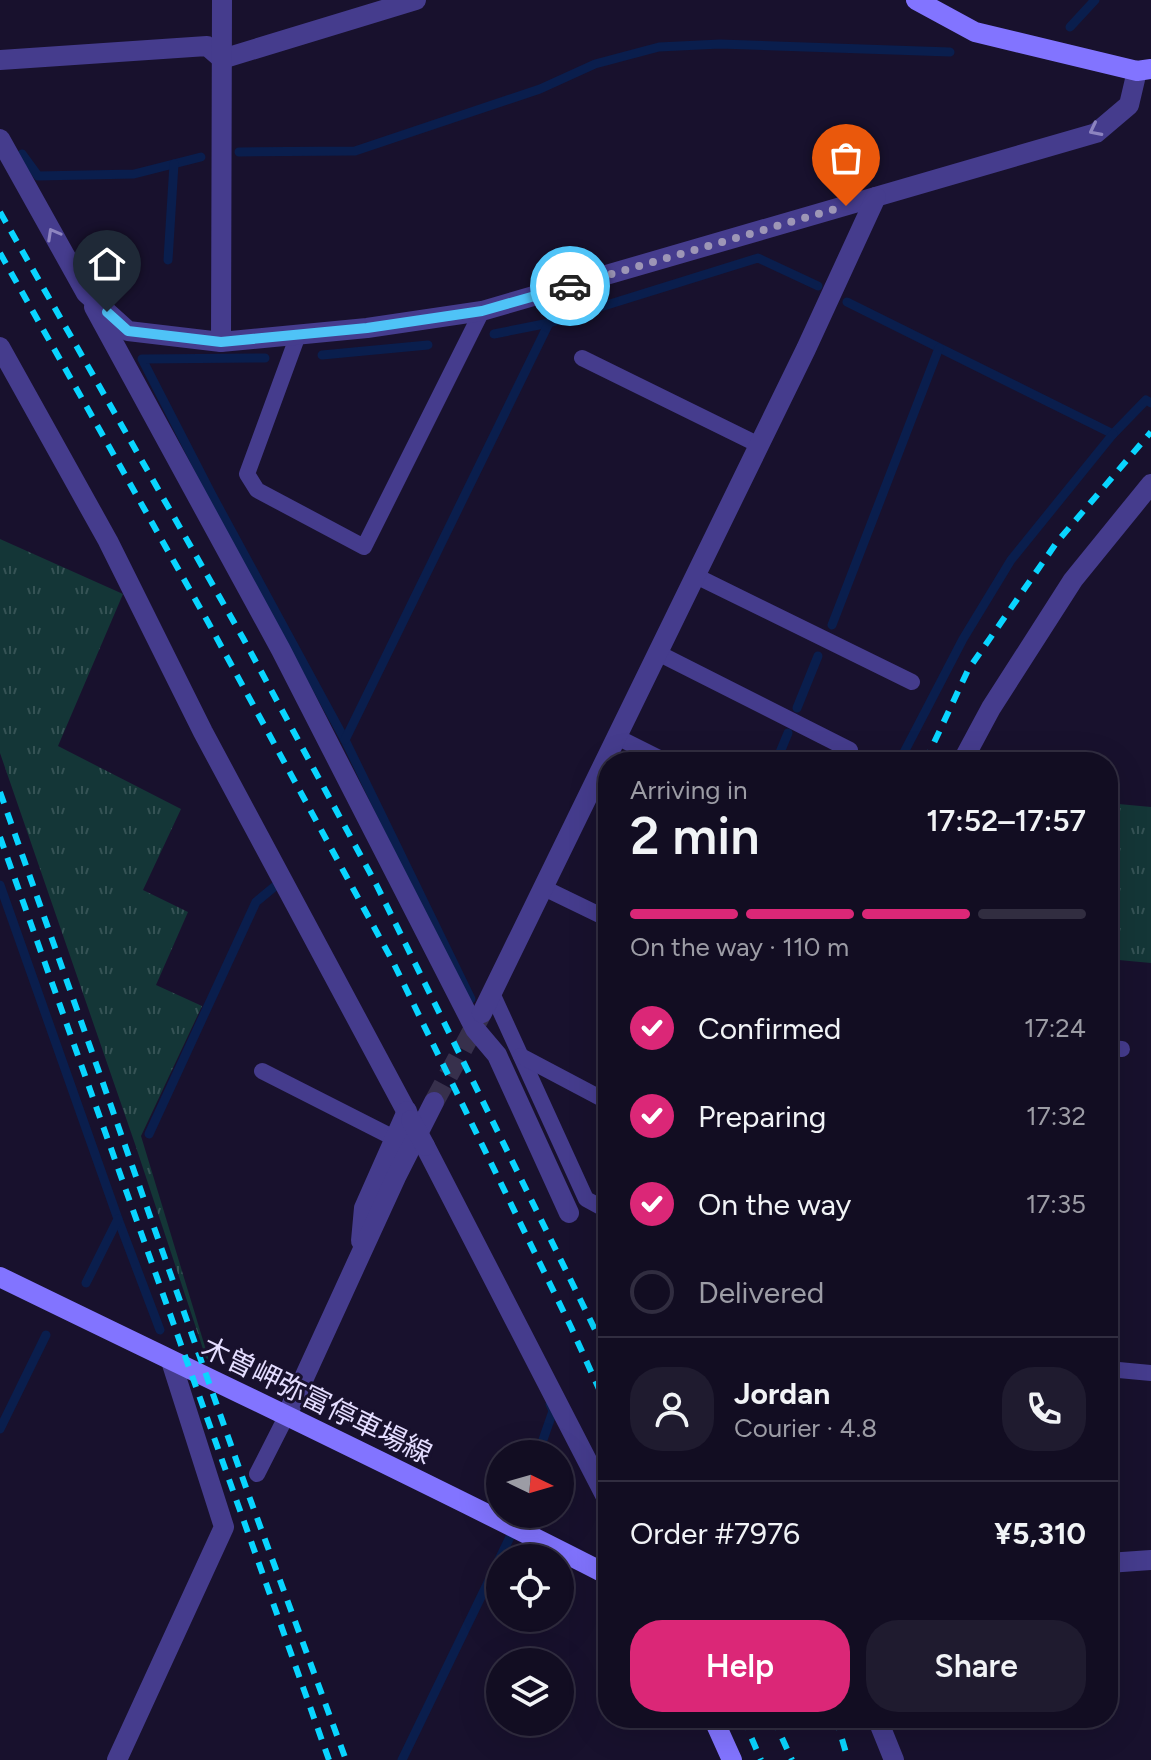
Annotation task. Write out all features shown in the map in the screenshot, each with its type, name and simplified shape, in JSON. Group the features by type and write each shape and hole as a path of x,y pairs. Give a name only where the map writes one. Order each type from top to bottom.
{"main road":[{"path":"916,0 975,32 1144,70"},
{"name":"木曽岬弥富停車場線","path":"0,1277 598,1570"},
{"path":"718,1728 732,1760"}],"street":[{"path":"221,342 222,0"},
{"path":"222,59 416,0"},
{"path":"0,60 207,46 222,59"},
{"path":"86,293 128,331 221,342 367,328 482,311 1096,133 1129,105 1144,70"},
{"path":"0,139 281,650 475,1029 497,1055 569,1213"},
{"path":"610,752 876,197"},
{"path":"0,347 108,541 203,732 409,1115 598,1482"},
{"path":"967,752 991,708 1073,580 1151,484"},
{"path":"482,1013 598,776"},
{"path":"287,1415 434,1102"},
{"path":"360,1257 364,1208 394,1138 409,1115"},
{"path":"117,1760 224,1527 171,1361"},
{"path":"1118,1562 1151,1560"},
{"path":"881,1728 894,1760"}],"lane":[{"path":"298,335 247,474 257,490 364,547 482,311"},
{"path":"582,358 759,445"},
{"path":"696,576 912,682"},
{"path":"658,653 850,750"},
{"path":"617,737 647,752"},
{"path":"544,888 598,914"},
{"path":"492,993 586,1199 598,1206"},
{"path":"521,1056 598,1097"},
{"path":"262,1071 394,1138"},
{"path":"1118,1370 1151,1373"},
{"path":"257,1474 287,1415"}],"green space":[{"path":"0,539 123,594 58,746 181,809 143,890 188,912 156,985 202,1006 141,1136 209,1360 0,753"},
{"path":"1118,804 1151,807 1151,963 1118,960"}],"waterway":[{"path":"1070,27 1095,0"},
{"path":"239,152 355,151 540,89 595,64 659,47 720,44 950,52"},
{"path":"22,154 38,176 134,174 201,157"},
{"path":"168,260 174,164"},
{"path":"494,334 549,323 758,258 818,286"},
{"path":"847,302 1113,434 1146,400 1151,403"},
{"path":"345,740 549,323"},
{"path":"322,355 428,345"},
{"path":"832,625 939,348"},
{"path":"265,358 142,359 345,740 471,999"},
{"path":"904,752 963,639 1011,560 1113,434"},
{"path":"797,708 818,656"},
{"path":"780,752 788,733"},
{"path":"0,885 160,1330"},
{"path":"149,1134 256,902 274,887"},
{"path":"86,1283 118,1219"},
{"path":"0,1429 46,1335"},
{"path":"543,1440 553,1411 550,1404"},
{"path":"402,1760 510,1537"}],"tunnel":[{"path":"434,1102 482,1013"}],"railway":[{"path":"0,212 243,638 376,884 598,1336"},
{"path":"0,253 208,622 393,962 598,1387"},
{"path":"930,752 968,670 1057,542 1151,432"},
{"path":"0,792 249,1496 346,1760"},
{"path":"0,837 329,1760"},
{"path":"747,1728 761,1760"},
{"path":"778,1728 792,1760"},
{"path":"839,1728 848,1760"}],"way so far":[{"path":"570,286 846,206"}],"route":[{"path":"107,312 128,331 221,342 367,328 482,311 570,286"}]}
